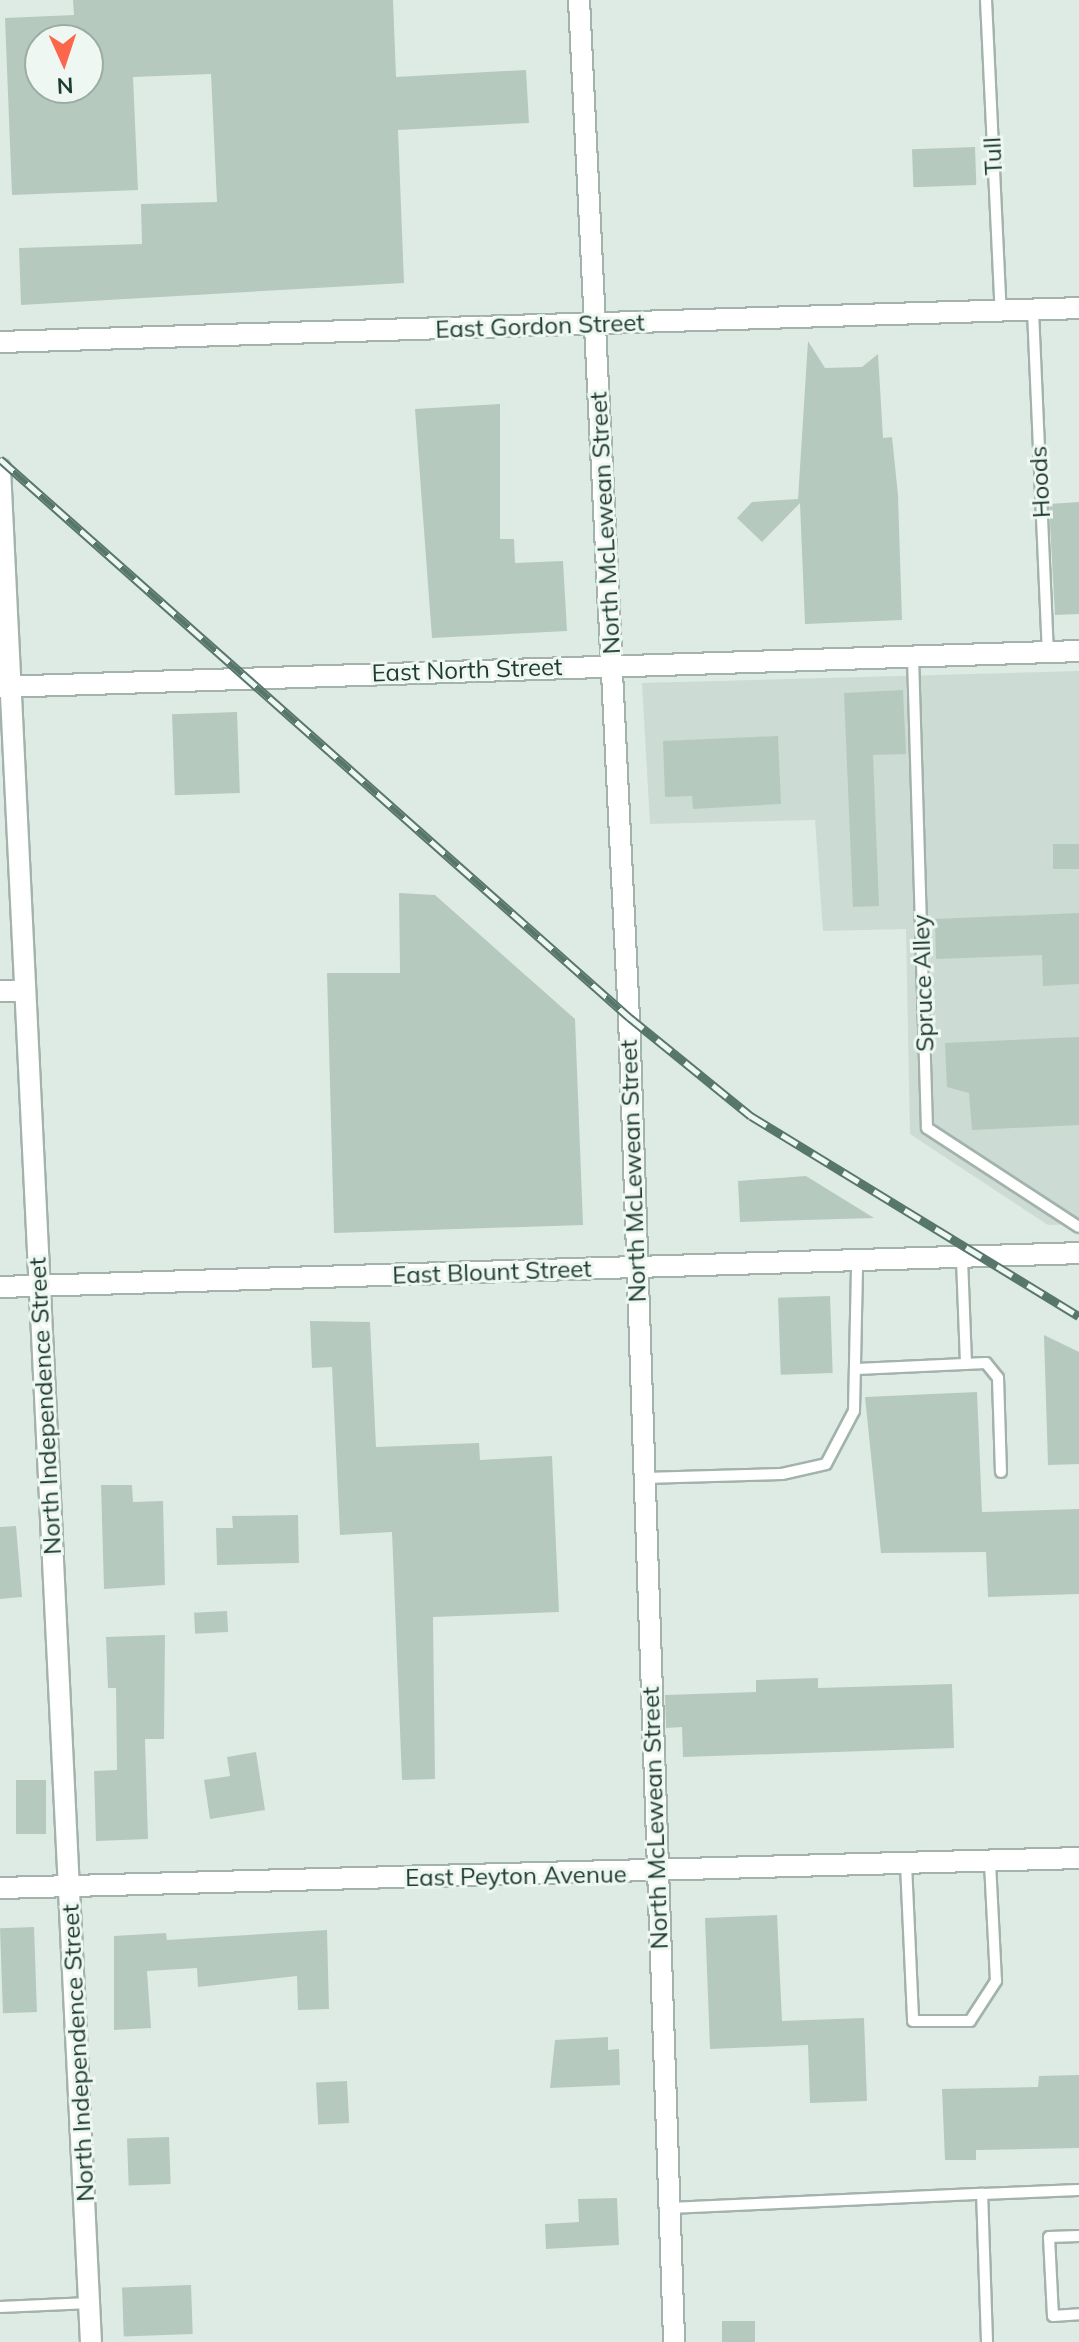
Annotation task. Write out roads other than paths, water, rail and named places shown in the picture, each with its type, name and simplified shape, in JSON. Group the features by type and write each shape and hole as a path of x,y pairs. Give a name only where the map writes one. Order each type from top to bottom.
{"street":[{"name":"North McLewean Street","path":"579,0 612,664 674,2342"},
{"name":"East Gordon Street","path":"0,342 1001,313 1079,308"},
{"name":"North Independence Street","path":"0,469 5,687 24,991 91,2342"},
{"name":"East North Street","path":"5,687 612,664 1079,651"},
{"path":"0,991 24,991"},
{"name":"East Blount Street","path":"0,1287 1079,1253"},
{"name":"East Peyton Avenue","path":"0,1888 657,1874 1079,1858"}],"lane":[{"name":"Tull","path":"986,0 1001,313"},
{"name":"Hoods","path":"1033,311 1048,653"},
{"name":"Spruce Alley","path":"913,657 927,1128 1079,1227"},
{"path":"962,1259 966,1364"},
{"path":"643,1478 782,1474 826,1464 850,1430 857,1369 857,1262"},
{"path":"857,1369 986,1363 998,1378 1001,1472"},
{"path":"906,1864 913,2021 970,2021 996,1981 990,1861"},
{"path":"669,2208 1079,2190"},
{"path":"982,2194 987,2342"},
{"path":"1079,2236 1049,2237 1053,2316 1079,2314"},
{"path":"0,2307 90,2303"}],"railway":[{"path":"0,459 629,1017 751,1116 1079,1316"}]}
